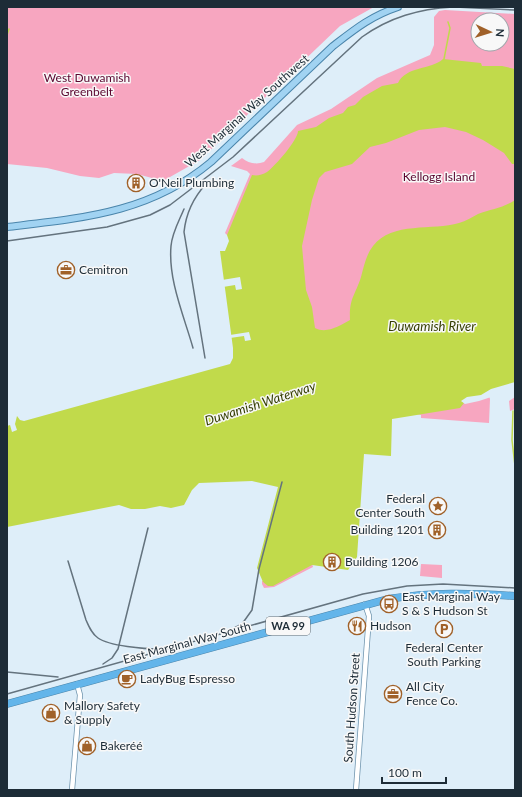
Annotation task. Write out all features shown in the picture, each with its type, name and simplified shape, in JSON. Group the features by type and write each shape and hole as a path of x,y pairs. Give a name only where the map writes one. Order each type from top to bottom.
{"highway":[{"name":"East Marginal Way South","path":"7,704 365,604 434,593 515,596"}],"main road":[{"name":"West Marginal Way Southwest","path":"7,227 99,215 127,208 169,191 198,173 211,162 333,46 368,20 398,7"}],"street":[{"name":"South Hudson Street","path":"356,790 369,616 365,604"},
{"path":"72,790 80,696 77,684"}],"green space":[{"name":"West Duwamish Greenbelt","path":"7,7 374,7 340,26 200,160 163,181 137,174 114,173 99,178 80,176 47,168 7,164"},
{"path":"445,10 480,12 470,12 470,52 510,52 510,14 515,14 515,89 452,86 227,235 225,233 250,174 247,171 231,166 242,158 252,163 264,162 297,125 331,109 377,78 430,55 434,45 434,17 439,11"},
{"name":"Kellogg Island","path":"515,124 515,226 361,319 311,340 292,243 306,179 387,125"},
{"path":"489,396 489,423 421,418 421,415 417,414"},
{"path":"515,397 515,409 510,411 509,401"},
{"path":"311,560 313,567 274,587 264,588 262,581"},
{"path":"421,564 442,565 442,578 420,576"}],"water":[{"name":"Duwamish River","path":"443,59 481,63 482,66 502,66 515,69 515,164 512,164 504,153 483,140 466,132 445,127 419,130 386,143 370,147 352,164 325,172 319,178 312,200 302,246 306,290 312,307 315,328 319,330 328,330 337,327 350,320 351,302 367,257 373,246 381,238 402,230 459,223 515,200 515,388 464,403 460,408 392,419 391,456 364,454 357,557 348,570 312,565 273,586 268,586 263,582 257,568 278,487 252,481 199,483 192,490 184,505 171,508 160,506 145,509 131,509 119,505 7,527 7,426 10,425 12,432 17,430 15,424 17,416 20,420 24,421 230,364 233,358 233,348 220,251 225,251 229,241 227,235 252,175 261,175 271,169 290,146 298,131 316,127 329,118 343,113 348,107 355,105 363,97 382,86 398,83 407,74 432,65"}],"pier":[{"path":"240,277 242,289 236,290 235,285 223,287 222,280"},
{"path":"249,332 251,340 245,341 244,336 230,338 230,335"},
{"path":"515,382 515,389 479,401 465,404 461,401 467,397 481,395 491,389"}],"waterway":[{"path":"444,59 450,28 448,22"},
{"path":"7,35 9,29"},
{"path":"513,411 512,440 515,466"}],"railway":[{"path":"7,241 107,227 150,215 170,205 233,157 362,37 383,24 405,15 453,7"},
{"path":"455,7 515,10"},
{"path":"205,358 184,232 186,218 191,206 197,195 206,184"},
{"path":"184,209 173,236 171,259 174,285 193,348"},
{"path":"234,628 242,624 252,610 259,569 282,482"},
{"path":"103,664 112,658 118,649 148,528"},
{"path":"68,561 86,620 91,630 98,638 118,645 136,648 159,649"},
{"path":"7,694 363,594 407,586 443,584 515,588"},
{"path":"7,672 58,677"}],"place":[{"name":"O'Neil Plumbing","path":"136,183"},
{"name":"Cemitron","path":"66,270"},
{"name":"Federal Center South","path":"438,506"},
{"name":"Building 1201","path":"437,530"},
{"name":"Building 1206","path":"332,562"},
{"name":"East Marginal Way S & S Hudson St","path":"389,604"},
{"name":"Hudson","path":"357,626"},
{"name":"Federal Center South Parking","path":"444,629"},
{"name":"LadyBug Espresso","path":"127,679"},
{"name":"All City Fence Co.","path":"393,694"},
{"name":"Mallory Safety & Supply","path":"51,713"},
{"name":"Bakeréé","path":"87,746"}],"water label":[{"name":"Duwamish Waterway","path":"260,403"}]}
